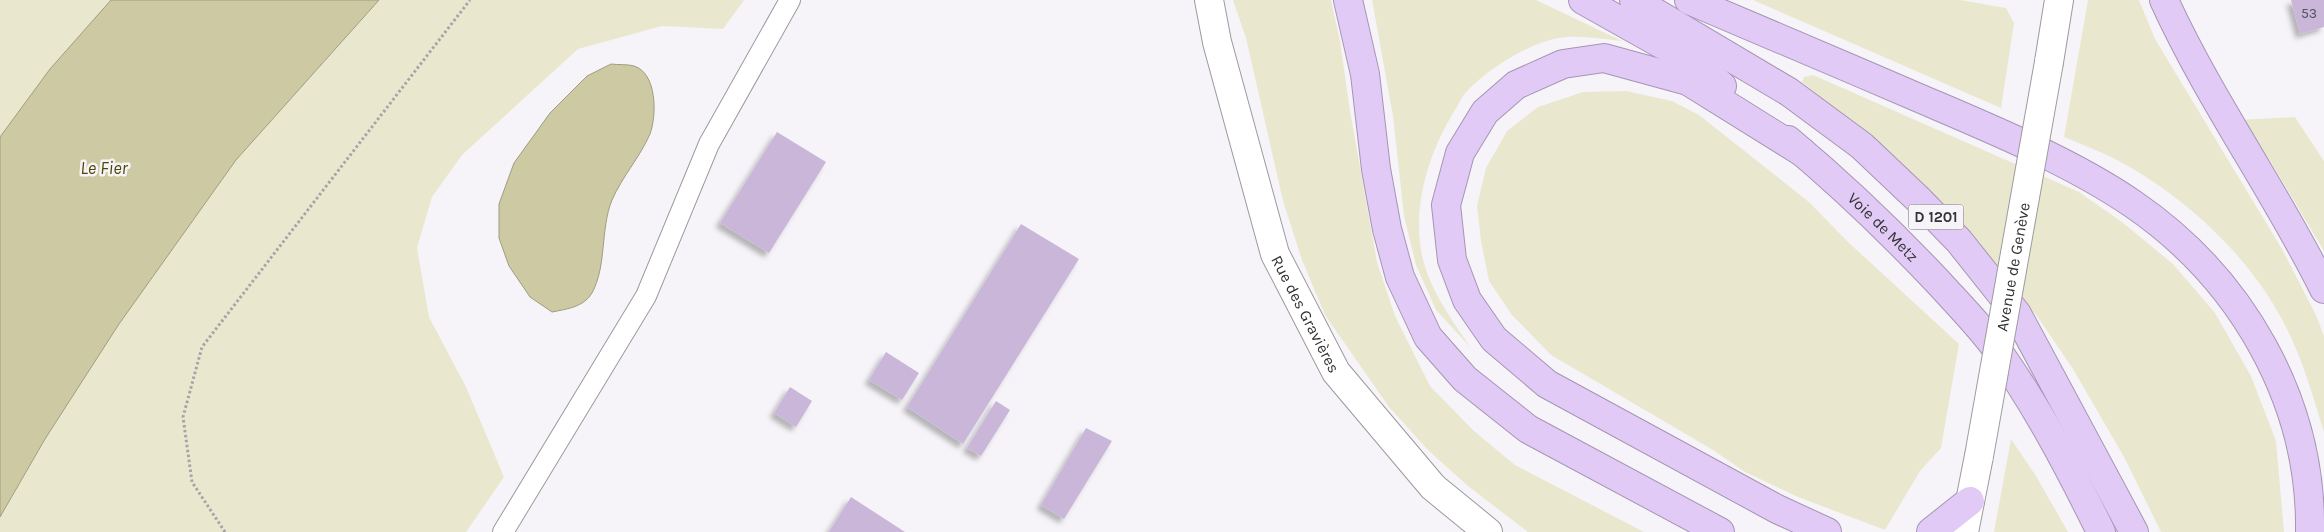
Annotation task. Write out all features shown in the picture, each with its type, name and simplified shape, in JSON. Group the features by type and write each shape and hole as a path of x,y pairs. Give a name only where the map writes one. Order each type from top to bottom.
{"highway":[{"path":"1348,0 1366,74 1376,169 1387,229 1400,276 1428,337 1465,379 1528,429 1720,532"},
{"name":"Voie de Metz","path":"1583,0 1697,64 1833,177 1890,230 1994,346 2033,407 2080,490 2101,532"},
{"name":"D 1201","path":"1634,0 1789,92 1826,119 1862,146 1959,241 2016,314 2134,532"},
{"path":"1689,0 1966,118 2089,176 2134,205 2178,240 2216,277 2245,317 2272,361 2290,409 2305,459 2310,504 2310,532"},
{"path":"2164,0 2212,96 2274,198 2324,289"},
{"path":"1802,152 1688,81 1604,58 1563,64 1516,84 1485,112 1460,154 1446,205 1452,260 1467,300 1494,339 1547,384 1777,509 1827,532"},
{"path":"1932,532 1970,501"}],"street":[{"name":"Rue des Gravières","path":"1187,0 1217,42"},
{"name":"Rue des Gravières","path":"1209,0 1217,42 1275,254 1336,372 1433,487 1488,532"},
{"name":"Avenue de Genève","path":"1964,532 2059,0"}],"lane":[{"path":"503,532 646,296 710,144 790,0"}],"path":[{"path":"224,532 192,482 183,417 202,347 470,0"}],"green space":[{"path":"0,0 120,0 0,142"},
{"path":"379,0 744,0 723,29 662,26 578,49 462,155 432,197 417,248 429,317 466,387 504,477 466,532 0,532 0,517 45,439 119,324 236,160"},
{"path":"1233,0 1331,0 1340,41 1350,111 1377,262 1395,316 1430,386 1474,431 1515,465 1644,532 1528,532 1468,486 1428,450 1389,407 1325,315 1302,260 1283,201 1246,38"},
{"path":"1372,0 1536,0 1622,41 1567,37 1550,40 1516,54 1485,75 1467,91 1437,143 1430,161 1421,198 1419,236 1422,255 1425,268 1442,304 1471,348 1436,310 1416,265 1404,216 1393,116"},
{"path":"1753,0 1960,0 2006,8 2014,23 2001,108"},
{"path":"2088,0 2139,0 2155,39 2282,249 2315,313 2324,336 2324,432 2302,364 2285,325 2253,274 2233,251 2189,208 2164,189 2113,158 2064,137"},
{"path":"1813,75 2079,192 2122,222 2173,264 2215,313 2251,376 2276,441 2284,532 2161,532 2124,457 2073,369 2037,316 1907,169 1802,82 1804,77"},
{"path":"1626,91 1672,101 1699,115 1809,202 1847,241 1959,344 1941,448 1920,471 1885,530 1798,497 1745,472 1713,450 1551,355 1512,315 1489,281 1481,241 1477,206 1486,168 1507,131 1538,107 1583,92"},
{"path":"2295,117 2324,161 2324,251 2269,159 2238,120"},
{"path":"2011,439 2036,476 2068,532 1994,532"}],"water":[{"name":"Le Fier","path":"111,0 379,0 236,160 119,324 45,439 0,517 0,137 50,69"},
{"path":"611,64 634,66 642,70 647,77 653,96 654,116 652,126 646,142 621,183 608,211 600,271 592,293 589,298 580,304 552,312 530,297 509,266 499,238 499,204 514,163 550,113 587,76"}],"building":[{"path":"2291,0 2324,0 2324,27 2300,34"},
{"path":"777,132 826,162 769,253 720,223"},
{"path":"1021,224 1079,259 963,444 907,407"},
{"path":"886,352 919,373 902,400 869,380"},
{"path":"790,387 812,401 796,427 774,413"},
{"path":"996,401 1010,410 981,456 967,448"},
{"path":"1086,428 1112,441 1064,519 1041,505"},
{"path":"851,497 905,532 829,532"}]}
